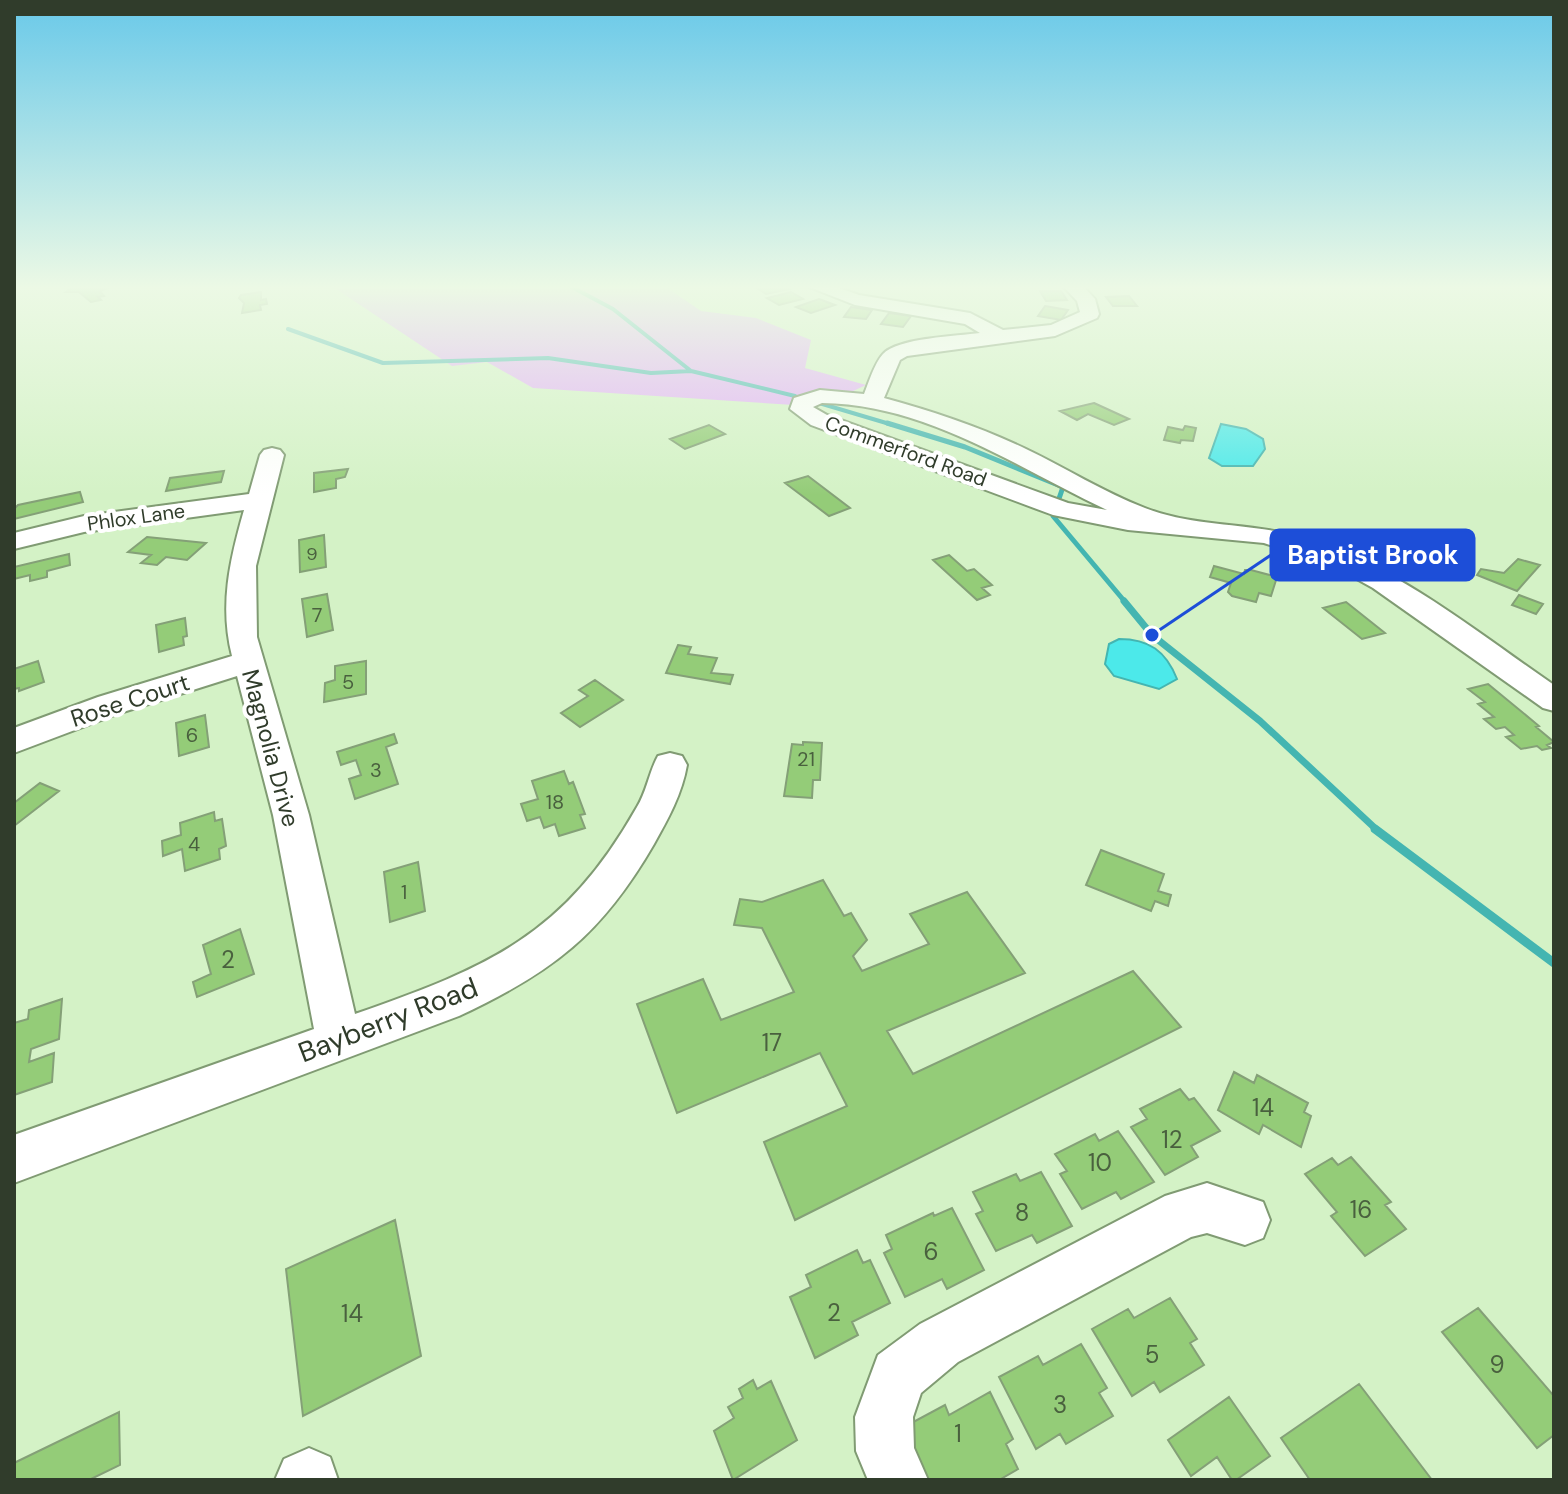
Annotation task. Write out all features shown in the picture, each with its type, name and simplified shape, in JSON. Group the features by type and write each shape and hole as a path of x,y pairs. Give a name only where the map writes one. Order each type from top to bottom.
{"street":[{"path":"871,402 891,357 895,355"},
{"name":"Commerford Road","path":"1174,527 1127,510 979,436 871,402 819,395 802,403 801,409 819,420 1052,506 1093,518 1174,527 1267,535 1347,562 1418,605 1554,700"},
{"name":"Magnolia Drive","path":"272,455 240,589 242,637 291,815 339,1041"},
{"name":"Phlox Lane","path":"14,541 84,524 260,500"},
{"name":"Rose Court","path":"14,741 109,705 247,662"},
{"name":"Bayberry Road","path":"14,1159 475,988 568,929 588,909 623,864 661,800 670,765"},
{"path":"898,1480 885,1451 884,1417 898,1375 939,1343 1183,1214 1207,1208 1245,1220"}],"shaded area":[{"path":"435,355 808,355 805,368 866,385 851,392 824,391 794,405 533,388 487,362 452,366"}],"water":[{"path":"1221,424 1246,429 1263,439 1265,449 1253,466 1222,466 1209,458"},
{"path":"1119,639 1139,641 1155,648 1168,661 1177,679 1159,689 1114,676 1105,664 1109,644"}],"building":[{"path":"1094,403 1129,419 1114,425 1088,414 1077,420 1060,411"},
{"path":"709,425 725,434 685,449 670,439"},
{"path":"1185,426 1196,428 1193,441 1181,440 1180,443 1164,440 1168,427 1183,430"},
{"path":"348,469 345,477 336,479 336,488 314,492 314,473"},
{"path":"224,471 221,482 166,491 170,478"},
{"path":"808,476 850,508 829,516 785,483"},
{"path":"80,492 83,502 14,519 14,509 18,505"},
{"path":"324,535 326,567 300,572 299,540"},
{"path":"147,537 206,543 187,560 166,557 157,565 141,563 151,555 128,552"},
{"path":"69,554 70,565 47,571 47,577 30,581 30,575 14,579 14,567"},
{"path":"949,555 967,571 974,569 992,585 982,588 990,595 977,600 933,560"},
{"path":"1518,559 1540,565 1517,591 1477,575 1481,569 1504,573"},
{"path":"1214,566 1244,574 1245,570 1251,570 1277,577 1271,596 1259,593 1256,602 1232,596 1228,592 1231,583 1210,577"},
{"path":"327,594 333,630 307,637 302,599"},
{"path":"1519,595 1543,604 1536,614 1512,605"},
{"path":"1346,602 1385,633 1362,639 1323,608"},
{"path":"185,618 187,636 183,637 184,645 159,652 156,625"},
{"path":"678,645 691,647 688,654 717,658 711,673 733,675 730,684 666,673"},
{"path":"38,661 44,682 19,691 19,688 14,689 14,669"},
{"path":"366,661 366,694 324,702 325,683 335,680 335,666"},
{"path":"595,680 623,700 580,727 561,713 588,696 579,690"},
{"path":"1488,684 1539,726 1536,727 1554,742 1547,745 1551,748 1542,750 1537,746 1521,749 1506,737 1514,735 1505,727 1496,729 1484,719 1494,717 1478,704 1485,702 1468,689"},
{"path":"205,715 209,747 179,756 176,723"},
{"path":"394,734 397,743 386,747 398,784 355,799 349,779 361,775 356,760 341,765 337,752"},
{"path":"803,742 822,743 820,780 813,780 812,798 784,796 792,744 803,745"},
{"path":"564,771 569,784 573,782 585,814 580,815 585,828 559,836 555,824 544,828 540,817 527,821 521,804 538,799 532,781"},
{"path":"40,783 59,791 14,826 14,803"},
{"path":"214,812 215,821 222,819 226,846 219,849 220,859 185,871 182,849 163,856 162,841 181,835 180,823"},
{"path":"1101,850 1164,874 1158,891 1171,895 1168,906 1155,901 1151,911 1086,885"},
{"path":"418,862 425,911 390,922 384,872"},
{"path":"823,880 844,916 851,913 867,940 853,956 862,971 929,944 910,914 967,892 1025,973 887,1031 913,1074 1133,971 1181,1027 795,1220 764,1142 847,1106 820,1053 677,1113 637,1004 703,979 721,1020 794,992 762,928 734,925 740,899 762,902"},
{"path":"240,929 254,974 197,997 193,982 211,974 203,945"},
{"path":"62,999 59,1039 31,1049 29,1062 54,1053 52,1082 14,1095 14,1023 28,1019 29,1010"},
{"path":"1234,1072 1254,1083 1257,1075 1308,1103 1304,1112 1311,1116 1301,1147 1263,1125 1259,1134 1218,1110"},
{"path":"1180,1089 1189,1100 1194,1098 1220,1131 1191,1146 1198,1157 1165,1175 1131,1127 1147,1119 1140,1109"},
{"path":"1118,1131 1154,1182 1121,1199 1116,1192 1082,1209 1060,1174 1067,1171 1055,1154 1095,1134 1099,1141"},
{"path":"1351,1157 1391,1202 1385,1205 1406,1229 1365,1256 1331,1216 1337,1212 1305,1174 1332,1158 1338,1165"},
{"path":"1041,1172 1072,1226 1037,1243 1032,1235 996,1251 976,1214 983,1211 973,1192 1016,1174 1020,1181"},
{"path":"952,1208 984,1270 947,1289 942,1279 905,1297 884,1253 892,1249 886,1235 933,1213 934,1216"},
{"path":"395,1220 421,1356 303,1416 286,1269"},
{"path":"857,1250 863,1263 870,1260 890,1303 852,1322 858,1335 815,1358 790,1297 811,1287 806,1275"},
{"path":"1170,1298 1197,1339 1190,1343 1204,1365 1160,1392 1154,1382 1132,1396 1092,1329 1128,1309 1134,1318"},
{"path":"1478,1308 1554,1396 1554,1435 1537,1448 1442,1332"},
{"path":"1081,1344 1107,1388 1099,1393 1113,1416 1066,1444 1060,1434 1036,1449 999,1377 1038,1356 1043,1365"},
{"path":"753,1380 757,1389 771,1381 797,1440 733,1480 714,1431 734,1418 728,1407 743,1398 739,1389"},
{"path":"1359,1384 1432,1480 1310,1480 1281,1438"},
{"path":"990,1392 1013,1439 1006,1444 1018,1469 999,1480 927,1480 904,1427 945,1405 949,1415"},
{"path":"1229,1397 1270,1456 1236,1480 1232,1480 1217,1457 1191,1476 1168,1440"},
{"path":"119,1412 120,1465 89,1480 14,1480 14,1463"}],"waterway":[{"path":"360,355 383,363 548,358 651,373 691,371"},
{"path":"671,355 691,371"},
{"path":"691,371 795,396"},
{"path":"819,403 893,425"},
{"path":"887,423 965,447 1063,487 1053,516 1126,603"},
{"path":"1124,601 1152,635 1260,721 1378,831"},
{"path":"1375,829 1554,963"}],"place":[{"name":"Baptist Brook","path":"1152,635"}]}
